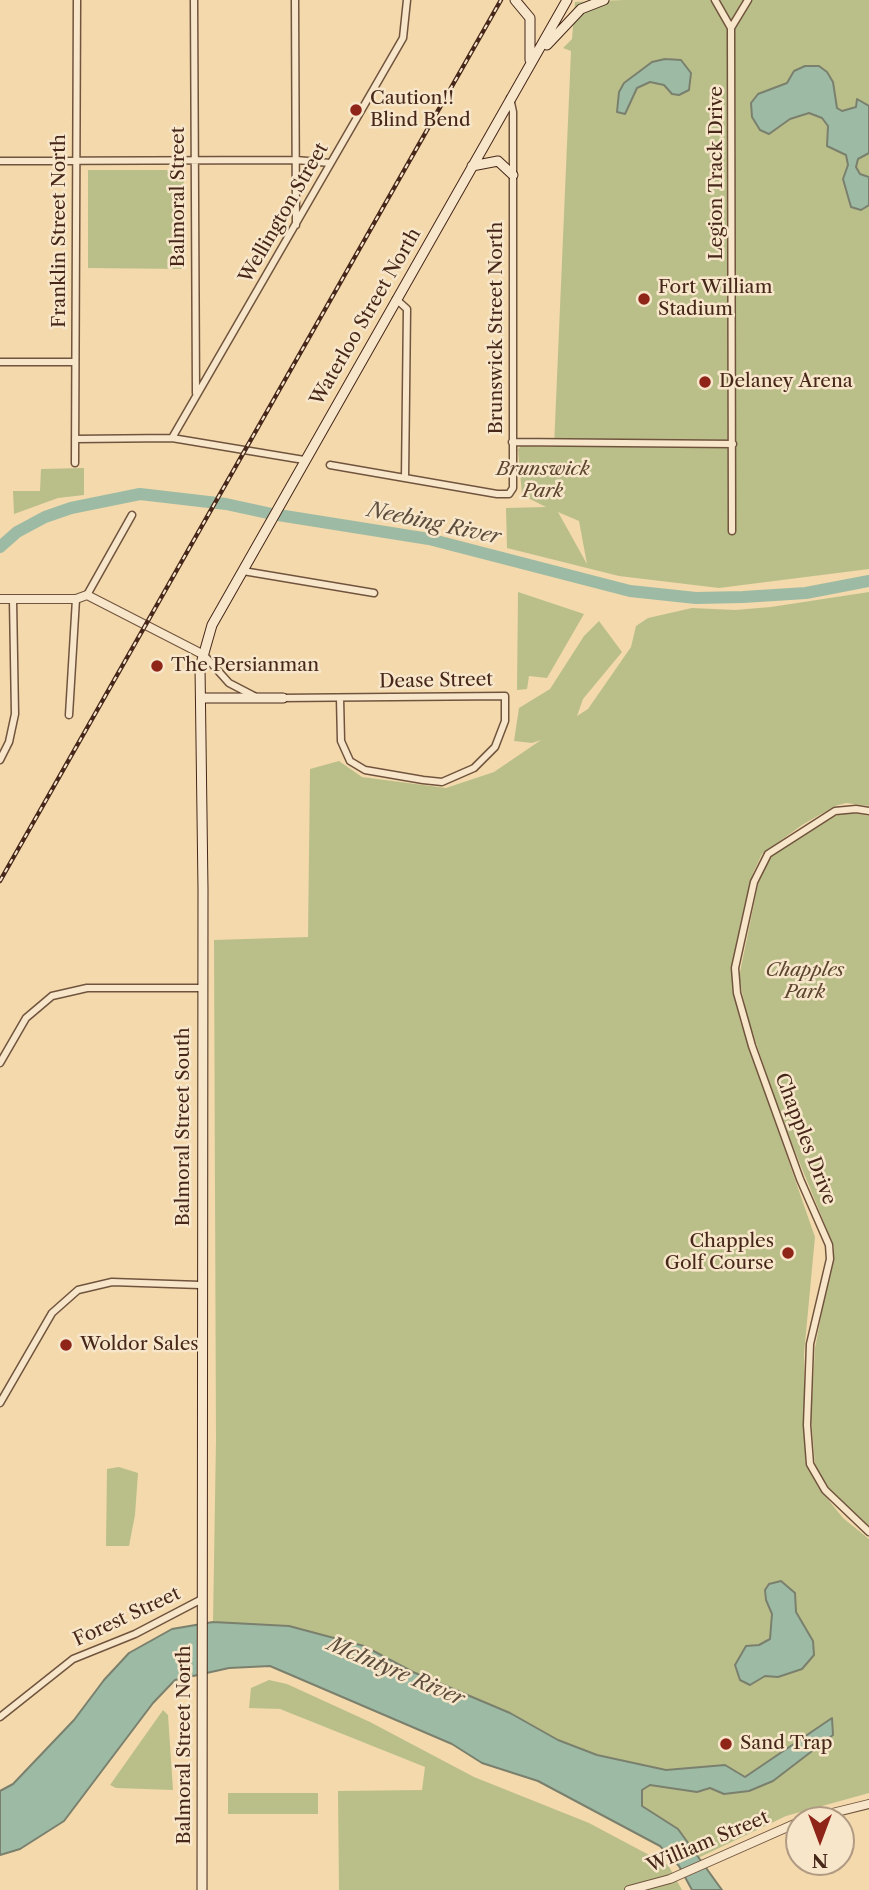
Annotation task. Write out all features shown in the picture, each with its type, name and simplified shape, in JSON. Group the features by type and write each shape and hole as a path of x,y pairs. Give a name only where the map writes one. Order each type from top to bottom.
{"main road":[{"path":"515,0 523,6 532,24 530,65"},
{"name":"Waterloo Street North","path":"204,655 212,625 567,0"},
{"path":"530,65 560,28 581,9 604,0"},
{"path":"472,166 498,161 513,175"},
{"name":"Balmoral Street South","path":"202,1600 200,667 204,655"},
{"path":"201,698 283,698"},
{"name":"Balmoral Street North","path":"202,1600 202,1890"}],"street":[{"name":"Franklin Street North","path":"75,463 76,0"},
{"name":"Balmoral Street","path":"194,0 196,395"},
{"path":"295,0 296,227"},
{"name":"Wellington Street","path":"172,438 403,38 407,0"},
{"name":"Legion Track Drive","path":"715,0 731,28 732,531"},
{"path":"731,28 748,0"},
{"name":"Brunswick Street North","path":"405,478 509,494 513,488 513,175 510,98"},
{"path":"0,161 296,160 330,163"},
{"path":"330,465 405,478 407,309 396,299"},
{"path":"0,362 75,362"},
{"path":"75,439 172,438 304,460"},
{"path":"512,442 733,444"},
{"path":"0,599 76,599 87,595 132,515"},
{"path":"243,572 373,593"},
{"path":"87,595 204,655"},
{"path":"69,715 76,599"},
{"path":"0,760 9,742 15,715 13,600"},
{"name":"Dease Street","path":"204,655 229,683 253,695 283,698 505,696 505,721 495,747 474,768 442,782 423,780 365,770 350,761 341,741 340,698"},
{"name":"Chapples Drive","path":"869,811 856,808 835,811 768,854 754,883 735,968 737,993 752,1046 800,1180 828,1245 830,1259 810,1344 807,1425 810,1464 825,1490 869,1532"},
{"path":"0,1063 26,1018 52,996 87,988 202,988"},
{"path":"0,1404 52,1312 78,1290 112,1282 200,1285"},
{"name":"Forest Street","path":"0,1717 74,1659 118,1642 202,1600"},
{"name":"William Street","path":"629,1890 670,1879 785,1828"}],"green space":[{"name":"Brunswick Park","path":"869,0 869,569 719,588 619,576 507,548 506,508 546,507 522,495 518,449 521,446 554,447 571,51 563,48 572,39 575,2","holes":["558,512 579,521 587,564"]},
{"path":"88,170 184,170 183,269 88,268"},
{"path":"84,468 84,495 58,498 14,514 13,491 40,491 41,469"},
{"path":"518,592 584,614 547,678 529,676 527,689 517,690"},
{"name":"Chapples Golf Course","path":"869,592 869,806 846,803 835,806 802,825 762,854 753,873 732,965 734,997 741,1024 815,1237 804,1354 805,1460 818,1487 843,1518 869,1539 869,1793 822,1806 785,1806 785,1816 698,1858 678,1829 642,1807 642,1789 655,1768 597,1755 558,1740 510,1713 413,1672 364,1646 289,1626 213,1622 216,1440 214,940 308,937 310,769 339,761 362,777 446,788 494,772 541,740 532,743 514,741 519,708 550,689 584,636 599,621 622,652 583,699 577,716 588,709 631,647 636,626 648,618 692,608 735,610"},
{"name":"Chapples Park","path":"847,812 869,816 869,1526 830,1490 815,1465 811,1418 815,1348 834,1247 781,1117 747,1016 739,977 758,884 769,858 829,818"},
{"path":"119,1467 138,1473 135,1515 129,1546 106,1546 107,1469"},
{"path":"269,1680 287,1684 370,1722 474,1777 589,1823 668,1865 682,1890 339,1890 338,1791 422,1790 425,1767 280,1709 249,1708 251,1688"},
{"path":"163,1710 168,1715 173,1790 116,1788 110,1785"},
{"path":"228,1793 318,1793 318,1814 228,1814"}],"water":[{"path":"681,60 691,73 689,90 679,95 672,94 664,85 650,82 637,88 625,114 617,112 619,92 624,83 652,62"},
{"path":"805,66 819,66 827,72 833,82 837,108 842,111 856,107 857,99 869,106 869,153 858,159 856,167 860,174 869,177 869,205 861,210 851,207 843,179 848,165 846,155 827,146 828,126 822,118 809,113 790,119 769,134 760,130 752,117 751,103 758,94 787,83 794,71"},
{"path":"781,1581 795,1593 796,1612 813,1641 814,1655 802,1669 778,1677 765,1676 750,1685 740,1680 735,1665 746,1646 759,1645 770,1639 772,1614 765,1590 769,1584"},
{"name":"McIntyre River","path":"213,1622 289,1626 364,1646 413,1672 510,1713 558,1740 597,1755 666,1770 725,1765 745,1777 832,1718 833,1735 773,1781 749,1791 724,1794 710,1788 697,1792 650,1785 642,1790 642,1806 678,1829 722,1890 692,1890 679,1866 660,1846 538,1781 482,1763 452,1744 270,1666 229,1668 175,1680 153,1703 64,1821 20,1849 0,1855 0,1791 13,1784 74,1720 104,1680 129,1653 172,1629"}],"waterway":[{"name":"Neebing River","path":"0,547 17,532 45,517 71,508 140,494 226,504 429,539 630,591 696,598 743,597 806,593 869,581"}],"railway":[{"path":"0,881 501,0"}],"place":[{"name":"Caution!! Blind Bend","path":"356,110"},
{"name":"Fort William Stadium","path":"644,299"},
{"name":"Delaney Arena","path":"705,382"},
{"name":"The Persianman","path":"157,666"},
{"name":"Chapples Golf Course","path":"788,1253"},
{"name":"Woldor Sales","path":"66,1345"},
{"name":"Sand Trap","path":"726,1744"}]}
